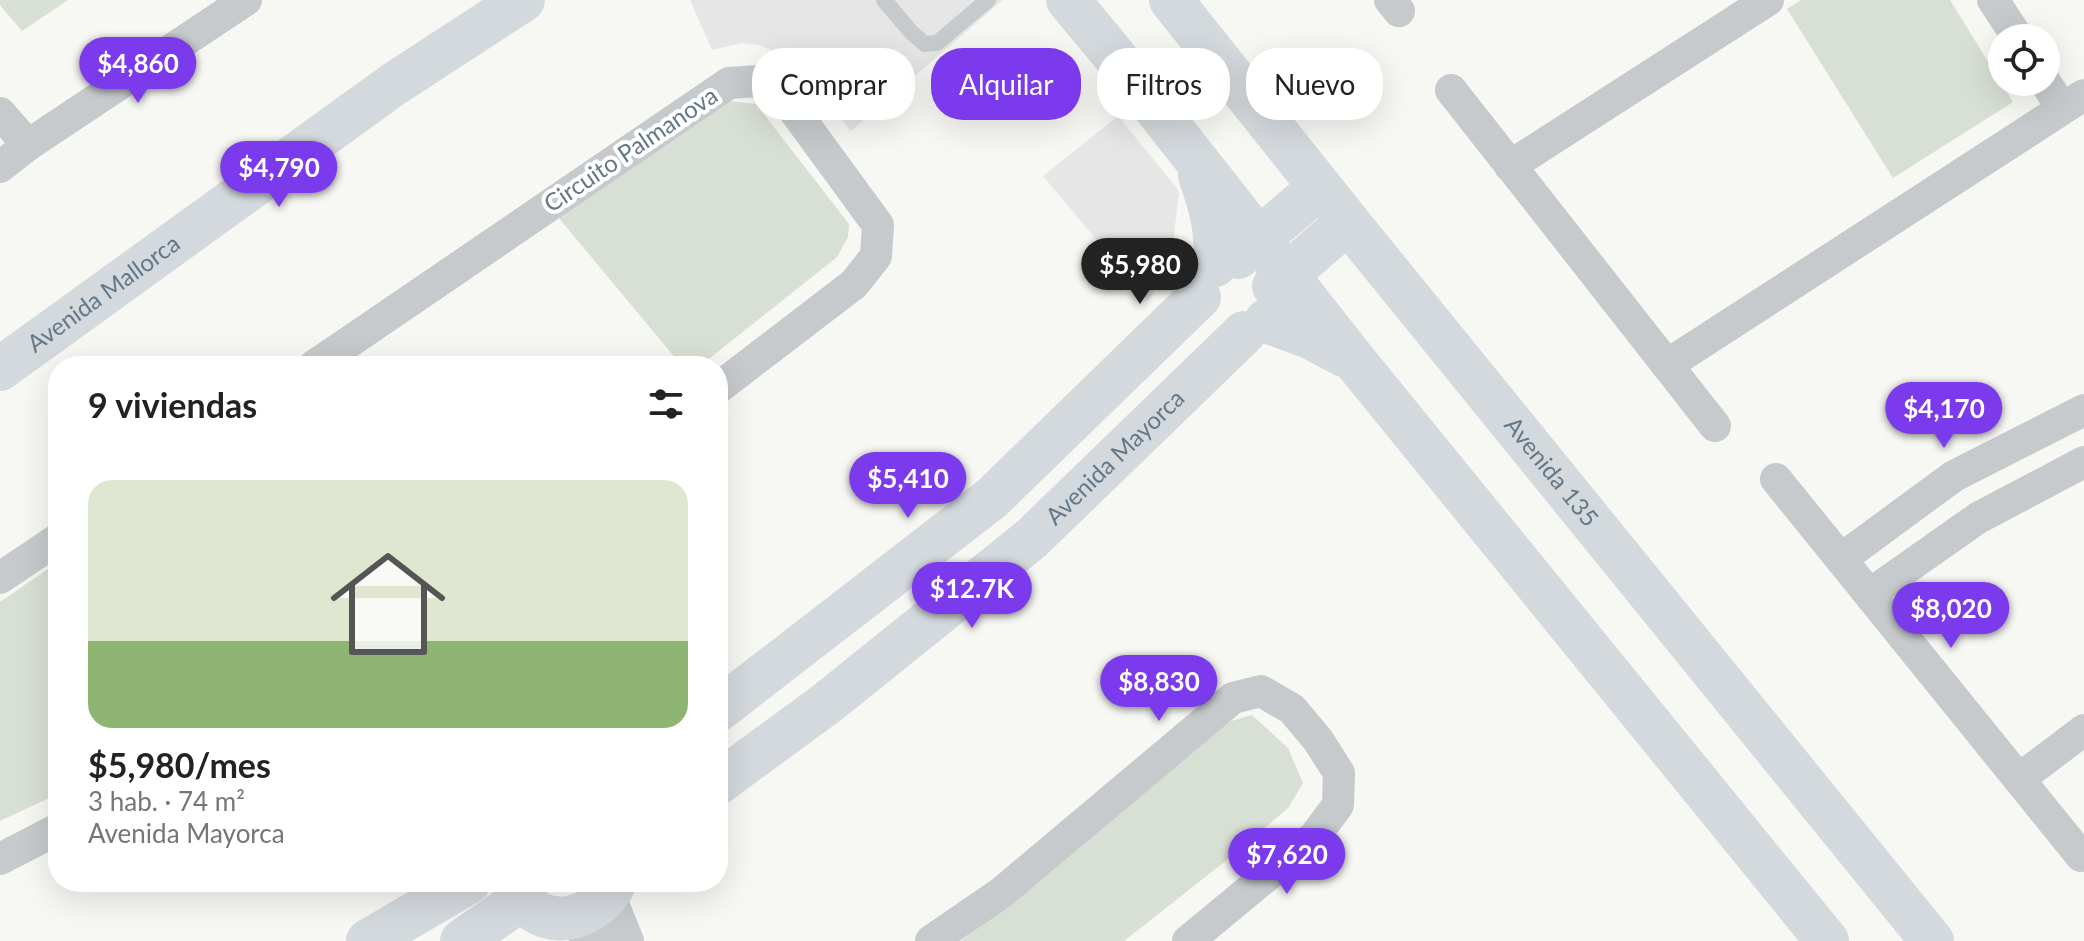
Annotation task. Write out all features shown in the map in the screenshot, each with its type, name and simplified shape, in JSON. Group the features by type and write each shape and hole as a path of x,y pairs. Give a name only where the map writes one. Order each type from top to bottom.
{"main road":[{"name":"Avenida Mallorca","path":"0,369 394,84 523,0"},
{"path":"1068,0 1194,158 1228,265 1268,304 1354,360 1827,941"},
{"name":"Avenida 135","path":"1171,0 1932,941"},
{"path":"728,702 992,498 1228,265 1320,187"},
{"name":"Avenida Mayorca","path":"728,776 827,703 1031,539 1158,419 1348,222"},
{"path":"1228,265 1202,310 1208,321 1219,330 1231,334 1268,304"},
{"path":"368,941 452,892"},
{"path":"462,941 516,892"},
{"path":"520,892 533,909 563,918 589,912 600,905 609,892"}],"street":[{"path":"0,167 28,145 246,0"},
{"path":"1510,166 1768,0"},
{"path":"1993,0 2009,24"},
{"name":"Circuito Palmanova","path":"329,356 729,83 759,81 785,98 878,225 876,256 854,284 728,380"},
{"path":"1451,90 1715,426"},
{"path":"1667,365 2064,95"},
{"path":"0,113 28,145"},
{"path":"1841,559 1954,476 2084,410"},
{"path":"1870,594 1978,518 2084,462"},
{"path":"1776,479 2081,856"},
{"path":"0,578 48,546"},
{"path":"931,941 1001,893 1233,698 1261,691 1292,709 1318,740 1339,773 1338,805 1315,836 1188,941"},
{"path":"2019,779 2084,730"},
{"path":"0,859 48,834"},
{"path":"613,892 628,941"},
{"path":"563,918 601,941"}],"lane":[{"path":"884,0 925,44 937,43 988,0"}],"shaded area":[{"path":"0,0 68,0 22,31 0,5"},
{"path":"690,0 1003,0 947,48 931,48 931,62 915,76 915,48 766,48 742,43 712,50"},
{"path":"1801,0 1950,0 1988,62 1988,96 2009,96 2013,102 1893,178 1787,9"},
{"path":"728,101 752,104 752,120 768,120 849,224 848,237 837,257 713,356 674,356 558,217"},
{"path":"842,120 864,120 851,131"},
{"path":"1113,120 1121,120 1179,191 1170,269 1148,301 1043,176"},
{"path":"48,569 48,799 0,821 0,602"},
{"path":"1252,715 1288,748 1303,783 1288,808 1124,941 961,941 1042,879 1221,724"}]}
